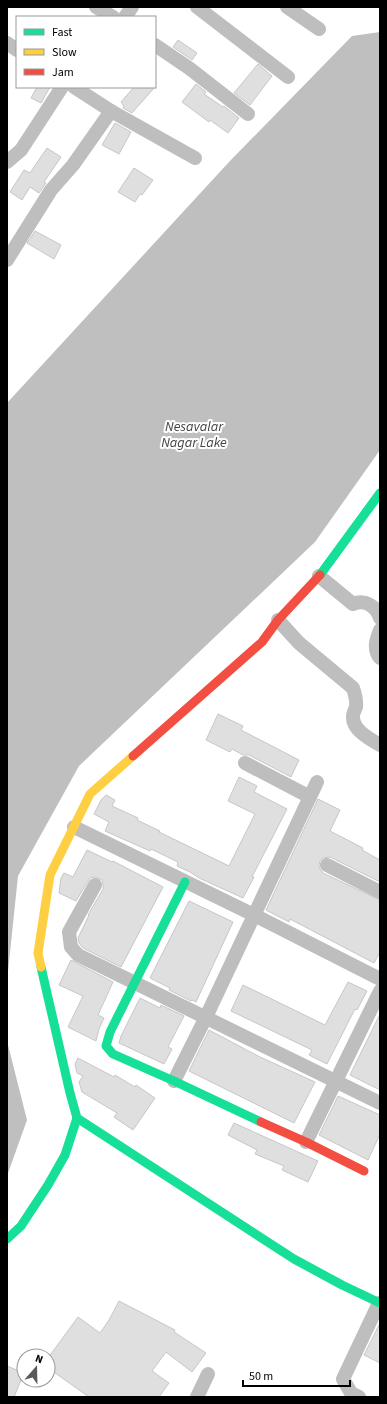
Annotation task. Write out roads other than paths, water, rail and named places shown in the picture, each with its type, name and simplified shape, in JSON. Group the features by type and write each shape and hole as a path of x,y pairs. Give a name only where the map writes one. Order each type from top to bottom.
{"street":[{"path":"96,7 111,16"},
{"path":"126,16 132,7"},
{"path":"197,7 288,77"},
{"path":"287,7 318,30"},
{"path":"156,46 189,68 248,114"},
{"path":"7,162 21,150 61,88"},
{"path":"76,88 111,111 195,158"},
{"path":"7,260 51,190 72,165 111,111"},
{"path":"7,1239 21,1226 48,1185 65,1155 77,1118 38,953 50,875 90,794 262,642 278,620 319,576 380,492"},
{"path":"319,576 353,604 359,601 374,607 380,618"},
{"path":"278,620 299,643 347,681 353,688 356,698 356,708 353,716 355,726 380,745"},
{"path":"380,630 376,641 376,652 380,658"},
{"path":"245,763 310,797"},
{"path":"174,1081 206,1017 317,782"},
{"path":"74,827 254,915 380,979"},
{"path":"327,865 380,892"},
{"path":"185,882 134,982 110,1032 106,1046 113,1054 306,1142 364,1171"},
{"path":"94,884 69,932 71,947 78,955 380,1103"},
{"path":"306,1142 380,991"},
{"path":"77,1118 294,1259 342,1285 378,1309 343,1379 351,1393 359,1397"},
{"path":"197,1397 208,1374"}],"water":[{"name":"Nesavalar Nagar Lake","path":"380,32 380,450 315,542 79,766 18,876 7,981 7,403 229,162 352,36"},
{"path":"7,1041 27,1120 7,1176"}]}
